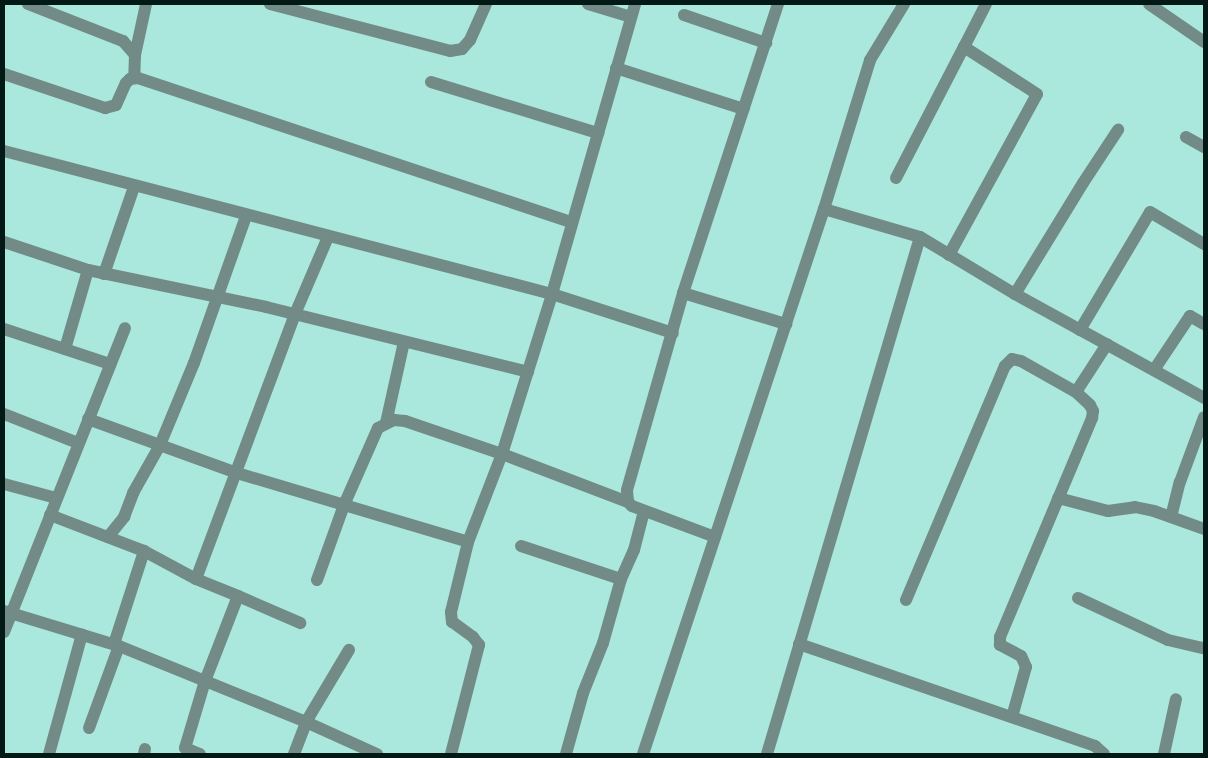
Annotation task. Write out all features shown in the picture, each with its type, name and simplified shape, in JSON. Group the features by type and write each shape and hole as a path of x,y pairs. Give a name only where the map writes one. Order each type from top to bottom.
{"street":[{"path":"28,4 115,36 130,47 135,55"},
{"path":"134,78 135,55 146,4"},
{"path":"270,4 450,51 462,49 470,40 486,4"},
{"path":"588,4 631,17"},
{"path":"452,754 479,653 477,641 455,625 451,618 468,542 502,454 528,372 635,4"},
{"path":"628,502 627,490 684,293 778,4"},
{"path":"643,754 824,209 870,60 904,4"},
{"path":"896,178 986,4"},
{"path":"1149,4 1204,42"},
{"path":"684,15 766,43"},
{"path":"949,255 1037,94 964,47"},
{"path":"616,68 744,110"},
{"path":"4,74 105,108 116,105 126,83 134,78"},
{"path":"134,78 571,222"},
{"path":"430,82 598,134"},
{"path":"1015,294 1118,130"},
{"path":"1186,137 1204,147"},
{"path":"4,151 134,187 552,294 673,333"},
{"path":"104,274 134,187"},
{"path":"824,209 920,237 1015,294 1204,398"},
{"path":"1080,330 1150,212 1204,244"},
{"path":"108,537 124,517 133,493 160,445 194,363 246,216"},
{"path":"196,579 238,473 295,314 328,237"},
{"path":"767,754 920,237"},
{"path":"4,242 104,274 295,314 528,372"},
{"path":"65,349 88,270"},
{"path":"684,293 786,324"},
{"path":"1154,370 1190,316 1204,324"},
{"path":"4,632 7,612 50,514 125,328"},
{"path":"4,329 110,364"},
{"path":"386,423 404,342"},
{"path":"1076,392 1106,344"},
{"path":"906,600 1004,366 1012,359 1021,361 1085,399 1093,412 1000,638 1000,645 1021,656 1026,667 1012,717"},
{"path":"4,414 78,443"},
{"path":"1171,517 1180,482 1204,417"},
{"path":"88,419 238,473 468,542"},
{"path":"317,580 344,505 378,428 394,420 405,421 502,454 628,502 644,511 715,538"},
{"path":"4,484 56,498"},
{"path":"1058,498 1108,511 1135,507 1204,529"},
{"path":"566,754 583,693 603,643 621,579 634,550 644,511"},
{"path":"50,514 144,551 196,579 300,622"},
{"path":"521,546 621,579"},
{"path":"89,728 117,645 144,551"},
{"path":"200,754 185,748 205,681 238,596"},
{"path":"1078,598 1168,640 1204,648"},
{"path":"7,612 117,645 306,722 377,754"},
{"path":"49,754 82,634"},
{"path":"799,644 1095,746 1104,754"},
{"path":"294,754 306,722 349,650"},
{"path":"1164,754 1176,698"}]}
